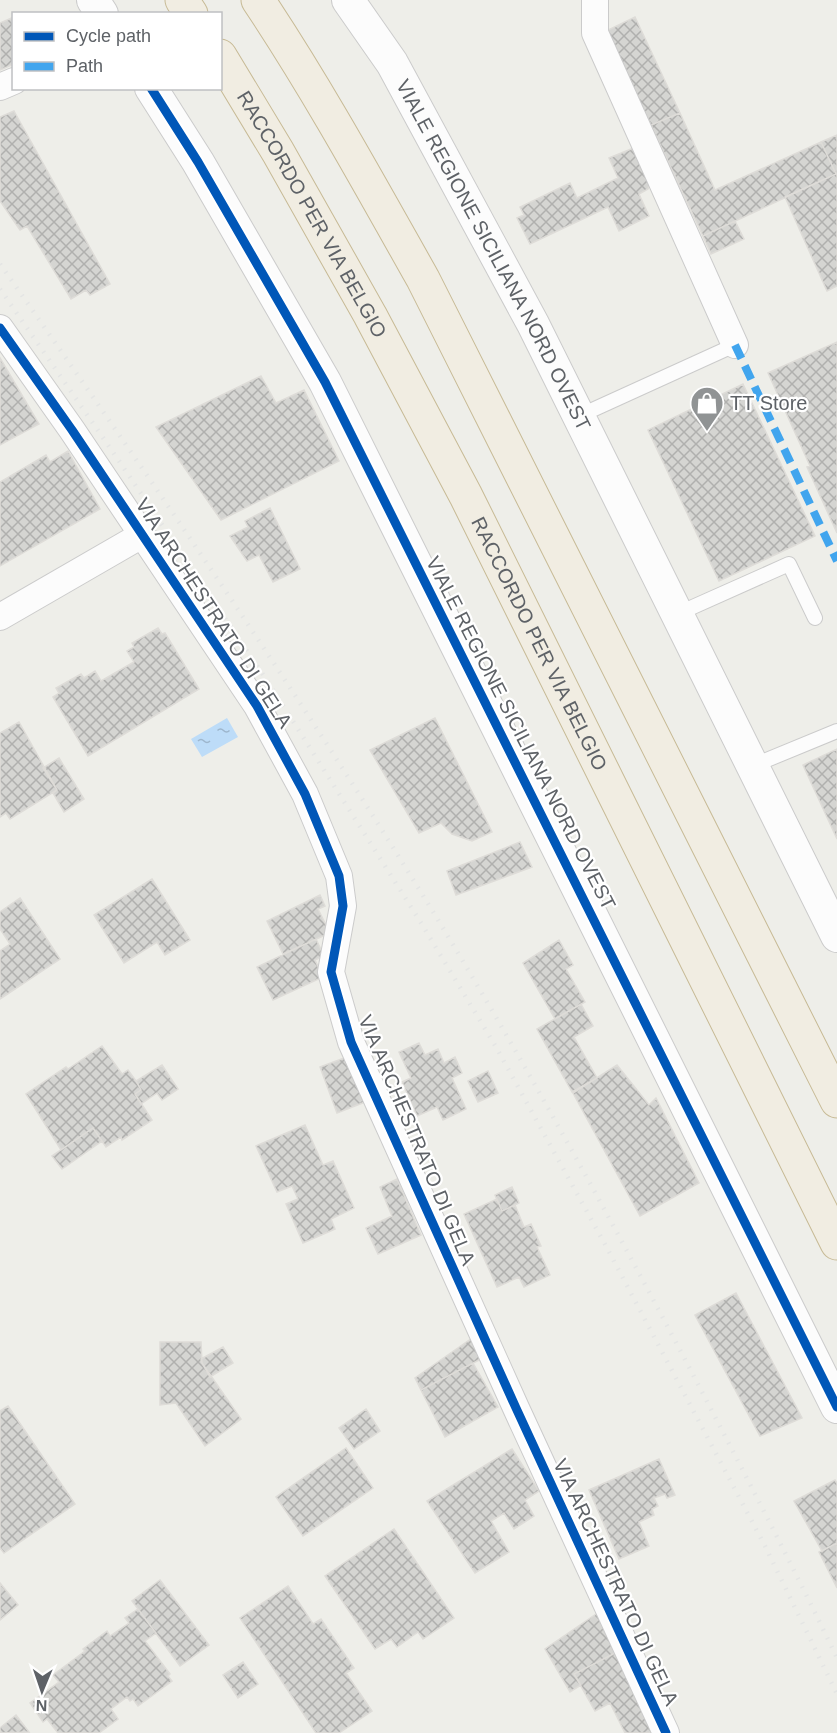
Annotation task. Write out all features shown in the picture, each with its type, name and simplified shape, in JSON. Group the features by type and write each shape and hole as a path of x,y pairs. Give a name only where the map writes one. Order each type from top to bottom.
{"highway":[{"path":"258,0 295,55 423,279 837,1101"},
{"name":"RACCORDO PER VIA BELGIO","path":"222,59 278,152 370,315 456,476 837,1243"}],"street":[{"name":"VIALE REGIONE SICILIANA NORD OVEST","path":"348,0 392,63 533,324 837,936"},
{"path":"595,0 595,33 735,345"},
{"name":"VIALE REGIONE SICILIANA NORD OVEST","path":"152,90 198,162 325,382 837,1407"},
{"name":"VIA ARCHESTRATO DI GELA","path":"0,328 72,430 258,706 305,794 339,876 343,906 332,972 351,1042 666,1733"},
{"path":"0,617 142,535"}],"lane":[{"path":"579,416 735,345"},
{"path":"677,614 789,564 815,618"},
{"path":"752,766 837,731"}],"water":[{"path":"227,718 238,737 202,757 191,739"}],"building":[{"path":"635,17 680,113 651,125 606,31"},
{"path":"12,18 12,65 0,70 0,23"},
{"path":"14,111 110,284 90,295 86,290 71,299 27,226 20,230 0,201 0,117"},
{"path":"680,113 715,190 821,142 836,174 703,236 651,125"},
{"path":"837,135 837,286 827,291 785,197 836,174 821,142"},
{"path":"636,147 646,168 649,186 639,194 649,216 619,231 608,207 530,244 517,218 524,215 520,207 570,183 577,198 618,178 609,158"},
{"path":"735,221 744,239 711,254 703,236"},
{"path":"837,342 837,533 768,373"},
{"path":"0,358 39,424 0,445"},
{"path":"261,376 276,403 304,390 339,461 221,520 156,427"},
{"path":"743,384 815,536 719,581 648,430"},
{"path":"68,451 100,509 0,566 0,482 46,455 50,462"},
{"path":"270,508 300,569 273,582 259,555 247,561 230,536 248,527 245,521"},
{"path":"158,628 162,634 165,633 199,689 88,756 53,697 59,693 56,688 81,674 84,678 95,671 101,681 134,662 127,651 134,647 132,643"},
{"path":"435,718 492,832 472,841 452,834 441,823 419,833 370,750"},
{"path":"19,722 57,790 10,819 6,813 0,817 0,733"},
{"path":"837,749 837,839 803,765"},
{"path":"59,758 84,799 64,812 53,793 57,790 43,768"},
{"path":"520,842 532,867 456,895 447,871"},
{"path":"152,879 190,940 165,955 157,942 124,963 94,915"},
{"path":"320,895 325,906 318,909 330,933 283,954 267,921"},
{"path":"20,898 60,959 0,999 0,951 10,944 0,929 0,912"},
{"path":"316,939 324,956 315,960 323,977 273,1000 257,967"},
{"path":"559,940 573,965 566,969 585,1002 555,1019 523,963"},
{"path":"581,1004 593,1026 574,1037 597,1078 572,1092 537,1029"},
{"path":"419,1043 425,1055 438,1049 444,1063 455,1057 462,1073 452,1078 466,1109 443,1120 437,1107 417,1116 402,1082 411,1078 399,1052"},
{"path":"102,1046 122,1074 128,1070 136,1081 141,1090 135,1094 152,1120 122,1140 121,1137 106,1147 93,1128 61,1150 26,1094"},
{"path":"347,1057 365,1102 337,1113 320,1067"},
{"path":"162,1065 178,1089 162,1100 157,1093 141,1104 135,1094 141,1090 136,1081"},
{"path":"617,1065 649,1105 656,1098 699,1183 640,1216 573,1093"},
{"path":"488,1071 498,1093 478,1102 468,1081"},
{"path":"305,1125 323,1165 333,1161 354,1208 331,1219 335,1229 303,1243 286,1204 298,1199 292,1186 277,1192 256,1146"},
{"path":"93,1128 102,1141 62,1169 52,1156"},
{"path":"397,1179 421,1235 378,1254 366,1228 392,1216 380,1187"},
{"path":"512,1187 519,1203 502,1211 495,1195"},
{"path":"497,1199 502,1211 515,1205 524,1227 531,1224 541,1246 537,1247 550,1275 524,1287 519,1277 497,1287 464,1214"},
{"path":"736,1293 802,1418 760,1436 695,1315"},
{"path":"475,1336 487,1356 421,1390 415,1378"},
{"path":"160,1342 201,1342 202,1363 241,1419 205,1446 176,1403 160,1405"},
{"path":"223,1347 233,1363 210,1377 201,1359"},
{"path":"473,1363 498,1407 445,1437 421,1390"},
{"path":"8,1406 75,1504 4,1553 0,1548 0,1411"},
{"path":"366,1409 380,1431 354,1449 339,1428"},
{"path":"346,1448 373,1488 303,1536 276,1497"},
{"path":"512,1449 539,1491 525,1500 534,1516 514,1529 504,1513 491,1521 509,1552 475,1573 427,1501"},
{"path":"659,1459 675,1495 667,1498 665,1494 654,1498 658,1506 652,1509 654,1515 639,1522 649,1546 619,1559 589,1490"},
{"path":"835,1480 837,1483 837,1543 822,1551 794,1501"},
{"path":"394,1529 454,1618 423,1639 418,1632 397,1647 391,1639 375,1649 325,1576"},
{"path":"837,1543 837,1588 819,1552"},
{"path":"160,1580 209,1645 180,1666 132,1601"},
{"path":"0,1583 18,1605 0,1620"},
{"path":"288,1586 313,1624 321,1619 354,1668 346,1673 372,1711 339,1733 316,1733 240,1618"},
{"path":"138,1609 156,1633 145,1641 170,1674 168,1676 172,1681 138,1706 133,1699 130,1701 127,1697 111,1709 118,1719 99,1733 58,1733 47,1719 43,1722 30,1703 59,1682 53,1675 107,1631 110,1636 129,1623 125,1618"},
{"path":"599,1612 619,1651 574,1674 581,1685 570,1692 545,1649"},
{"path":"619,1651 653,1733 625,1733 610,1703 595,1711 574,1674"},
{"path":"243,1662 258,1684 238,1698 223,1675"},
{"path":"16,1715 29,1732 0,1733 0,1728"}],"railway":[{"path":"0,264 275,665 381,828 466,966 564,1136 658,1309 837,1658"},
{"path":"0,289 268,682 418,918 496,1047 607,1248 765,1546 837,1694"}],"marked path":[{"path":"735,345 837,561"}],"cycle path":[{"path":"152,90 198,162 325,382 837,1407"},
{"path":"0,328 72,430 257,706 305,794 339,876 343,906 331,972 351,1042 666,1733"}],"place":[{"name":"TT Store","path":"707,432"}]}
